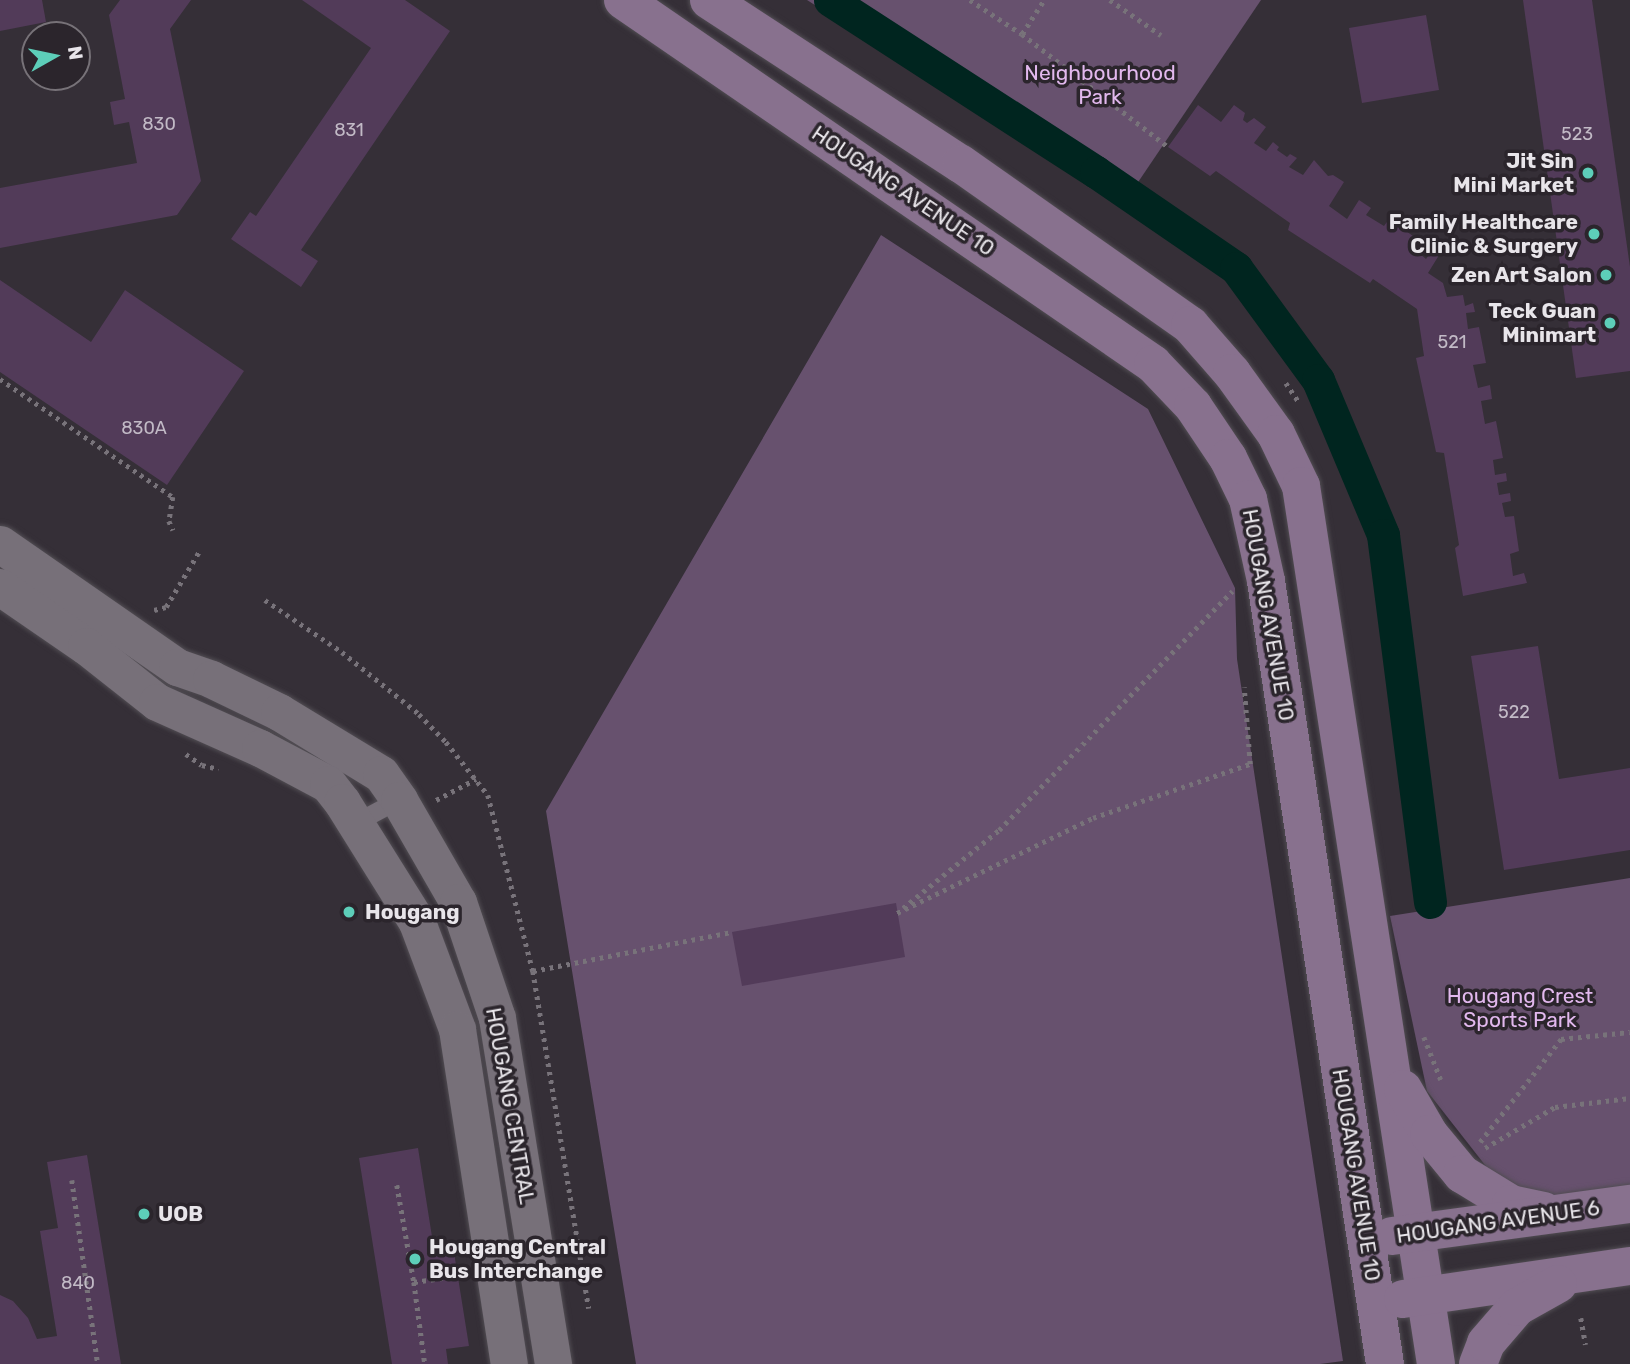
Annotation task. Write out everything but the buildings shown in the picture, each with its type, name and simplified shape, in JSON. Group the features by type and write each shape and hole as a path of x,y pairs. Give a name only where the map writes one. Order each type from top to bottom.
{"main road":[{"name":"HOUGANG AVENUE 10","path":"623,0 1153,364 1193,406 1228,458 1248,499 1266,581 1385,1364"},
{"path":"709,0 961,164 1190,325 1232,373 1276,434 1301,486 1436,1364"},
{"path":"1388,1051 1416,1114 1462,1174 1511,1204 1563,1214"},
{"name":"HOUGANG AVENUE 6","path":"1366,1239 1630,1204"},
{"path":"1376,1303 1630,1266"},
{"path":"1478,1364 1486,1343 1517,1307 1578,1273"}],"street":[{"name":"HOUGANG CENTRAL","path":"0,544 177,667 211,679 279,712 365,797 458,902 497,1018 553,1364"},
{"name":"HOUGANG CENTRAL","path":"0,587 86,646 157,702 260,748 328,784 365,797 417,922 457,1029 509,1364"}],"path":[{"path":"970,0 1021,34 1168,147"},
{"path":"1021,34 1044,0"},
{"path":"1110,0 1161,35"},
{"path":"1119,0 1121,8"},
{"path":"0,379 173,497 169,521 173,530"},
{"path":"147,609 157,611 166,607 200,550"},
{"path":"1236,600 1235,588 999,830 897,913 1093,818 1250,764 1244,686"},
{"path":"265,600 342,652 419,714 446,742 488,795 533,971 589,1308"},
{"path":"533,971 732,932"},
{"path":"1630,1032 1562,1039 1476,1150 1555,1107 1630,1098"},
{"path":"72,1180 98,1364"},
{"path":"397,1185 425,1364"},
{"path":"414,1282 468,1275"},
{"path":"1581,1318 1587,1345"}],"green space":[{"name":"Neighbourhood Park","path":"807,0 1261,0 1124,203"},
{"path":"881,235 1148,409 1235,588 1237,659 1343,1361 1320,1364 636,1364 546,811"},
{"name":"Hougang Crest Sports Park","path":"1630,878 1630,1186 1564,1196 1521,1193 1492,1174 1427,1091 1390,916"}],"waterway":[{"path":"830,0 1096,172 1236,268 1318,380 1383,535 1430,902"}],"place":[{"name":"Jit Sin Mini Market","path":"1588,173"},
{"name":"Family Healthcare Clinic & Surgery","path":"1594,234"},
{"name":"Zen Art Salon","path":"1606,275"},
{"name":"Teck Guan Minimart","path":"1610,323"},
{"name":"Hougang","path":"349,912"},
{"name":"UOB","path":"144,1214"},
{"name":"Hougang Central Bus Interchange","path":"415,1259"}]}
